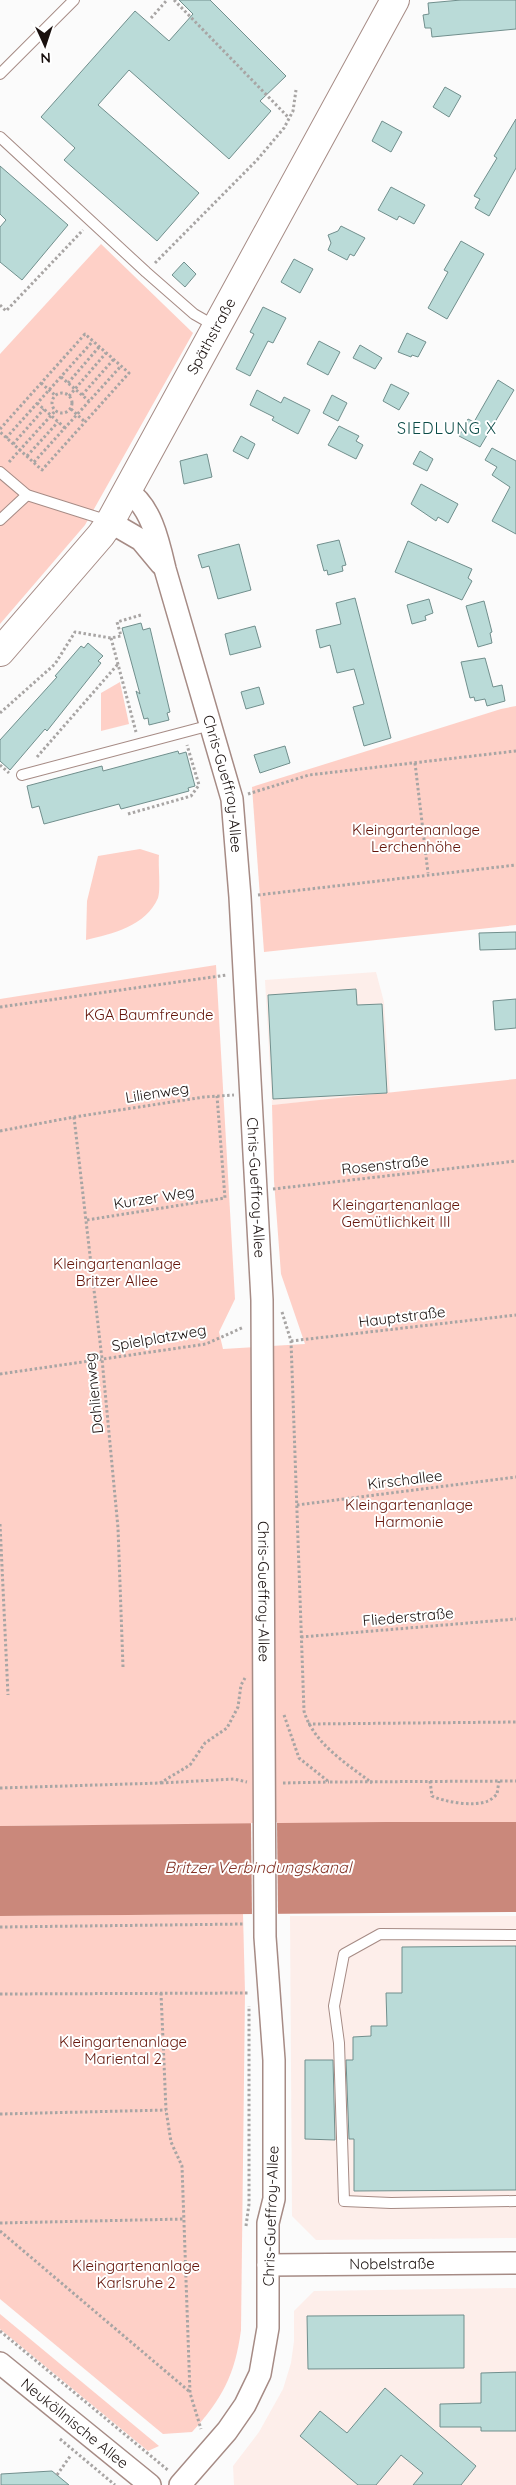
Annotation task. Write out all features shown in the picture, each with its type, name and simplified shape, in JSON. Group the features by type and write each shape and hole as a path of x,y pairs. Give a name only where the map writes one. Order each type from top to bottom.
{"main road":[{"name":"Späthstraße","path":"0,652 15,627 110,522 395,0"}],"street":[{"name":"Chris-Gueffroy-Allee","path":"127,491 141,503 160,545 165,569 232,799 240,897 262,1300 264,1675 273,1784 264,1817 255,1921 274,2060 274,2199 268,2223 268,2328 260,2374 245,2405 227,2431 181,2484"},
{"name":"Chris-Gueffroy-Allee","path":"110,522 141,540 165,569"},
{"name":"Nobelstraße","path":"268,2265 516,2263"},
{"name":"Neuköllnische Allee","path":"0,2363 150,2485"}],"lane":[{"path":"0,74 74,0"},
{"path":"0,137 146,272 194,314 216,327"},
{"path":"3,468 27,495 110,522"},
{"path":"0,520 27,495"},
{"path":"22,775 211,725"},
{"path":"516,1935 380,1934 344,1954 334,2006 340,2043 344,2201 391,2203 516,2200"}],"path":[{"path":"151,18 167,0"},
{"path":"174,0 289,118"},
{"path":"146,272 257,160 284,128 289,118 296,90"},
{"path":"0,305 6,311 91,223"},
{"path":"85,334 93,341 129,373 42,470 0,431 85,334"},
{"path":"6,438 93,341"},
{"path":"68,383 100,347"},
{"path":"69,396 106,353"},
{"path":"82,396 114,360"},
{"path":"34,462 121,366"},
{"path":"61,377 89,401"},
{"path":"41,383 56,396"},
{"path":"60,393 69,396 73,403 71,409 64,414 56,410 52,403 56,396 60,393"},
{"path":"37,403 65,428"},
{"path":"13,444 44,409"},
{"path":"71,409 86,422"},
{"path":"3,468 56,410"},
{"path":"27,456 58,422"},
{"path":"0,713 55,664 75,632 111,638 121,636 116,622 140,615"},
{"path":"111,638 139,744"},
{"path":"22,775 118,664"},
{"path":"128,814 191,796 199,785 188,745 182,746"},
{"path":"232,799 309,775 516,751"},
{"path":"415,763 428,873"},
{"path":"240,897 428,873 516,865"},
{"path":"0,1007 244,973"},
{"name":"Lilienweg","path":"0,1131 74,1117 217,1096 225,1198"},
{"name":"Dahlienweg","path":"74,1117 102,1359 118,1528 123,1667"},
{"name":"Rosenstraße","path":"257,1191 516,1161"},
{"name":"Kurzer Weg","path":"87,1220 225,1198"},
{"path":"262,1300 281,1307 291,1342 304,1711 308,1724 331,1751 372,1783"},
{"name":"Hauptstraße","path":"291,1342 516,1315"},
{"name":"Spielplatzweg","path":"0,1374 206,1344 248,1325 261,1323"},
{"name":"Kirschallee","path":"297,1505 516,1477"},
{"path":"0,1524 8,1695"},
{"name":"Fliederstraße","path":"301,1637 516,1619"},
{"path":"160,1784 190,1765 205,1743 227,1728 238,1707 241,1685 250,1668 264,1675"},
{"path":"283,1711 287,1729 299,1758 329,1782"},
{"path":"308,1724 516,1722"},
{"path":"0,1788 160,1784 234,1779 273,1784 516,1781"},
{"path":"430,1782 432,1796 442,1801 472,1803 488,1802 497,1794 499,1781"},
{"path":"0,1927 255,1921"},
{"path":"246,2226 249,2204 249,1984"},
{"path":"161,1993 166,2110 171,2142 182,2166 190,2392 200,2429"},
{"path":"0,1994 249,1993"},
{"path":"0,2114 166,2110"},
{"path":"0,2223 184,2219"},
{"path":"0,2231 190,2392"},
{"path":"0,2331 181,2484"},
{"path":"58,2475 71,2455"}],"shaded area":[{"path":"376,972 384,1002 390,1094 272,1105 265,980"},
{"path":"290,1916 516,1916 516,2238 316,2240 292,2216"},
{"path":"516,2288 516,2485 234,2485 233,2466 259,2432 283,2389 291,2363 294,2341 294,2311 314,2291"}],"green space":[{"path":"101,244 193,333 85,525 0,624 0,354"},
{"path":"120,682 129,724 101,731 101,693"},
{"name":"Kleingartenanlage Lerchenhöhe","path":"516,706 516,925 264,952 252,787 501,709"},
{"path":"140,849 159,855 159,894 153,908 137,922 127,927 107,935 86,940 87,901 98,856"},
{"path":"216,965 235,1299 219,1332 223,1349 305,1344 281,1274 274,1181 272,1105 516,1079 516,1822 0,1826 0,999"},
{"path":"243,1914 245,1993 241,2330 231,2373 219,2397 202,2420 192,2432 163,2434 0,2299 0,1916"},
{"path":"0,2314 159,2446 148,2451 0,2329"}],"water":[{"name":"Britzer Verbindungskanal","path":"516,1822 516,1912 0,1916 0,1826"}],"pier":[{"path":"277,1822 278,1916 252,1917 251,1823"}],"building":[{"path":"179,0 210,0 286,76 260,101 271,111 229,159 129,70 98,105 199,193 157,241 64,160 75,148 41,117 135,11 169,41 193,14"},
{"path":"461,0 516,0 516,29 432,37 431,28 425,28 423,15 429,14 428,3"},
{"path":"445,87 461,96 449,117 433,107"},
{"path":"516,119 516,168 489,216 475,208 480,199 474,196 497,158 494,156"},
{"path":"382,121 402,132 391,152 372,141"},
{"path":"0,166 68,225 22,280 0,262 0,227 6,220 0,214"},
{"path":"391,187 425,205 414,224 399,216 397,220 378,210"},
{"path":"341,226 365,238 354,256 350,254 347,260 328,250 331,243 328,235 338,231"},
{"path":"461,241 484,254 447,319 428,308 448,272 444,270"},
{"path":"294,259 313,269 300,293 281,282"},
{"path":"184,262 196,274 185,287 172,275"},
{"path":"263,307 286,318 273,343 268,341 250,376 236,369 254,334 250,332"},
{"path":"407,333 426,342 418,357 412,355 411,357 398,352"},
{"path":"319,341 340,352 328,375 307,364"},
{"path":"360,345 382,358 375,369 353,358"},
{"path":"498,380 514,390 480,447 459,436 468,419 474,422"},
{"path":"391,384 409,393 399,410 383,401"},
{"path":"257,390 281,403 284,397 310,410 298,434 272,420 274,417 250,405"},
{"path":"332,395 347,403 338,421 323,413"},
{"path":"339,426 359,436 356,441 363,445 356,459 328,445"},
{"path":"241,436 255,444 248,459 233,451"},
{"path":"492,448 516,461 516,534 492,521 510,487 492,475 497,467 485,460"},
{"path":"420,451 433,459 427,471 413,464"},
{"path":"207,454 212,477 184,484 180,461"},
{"path":"421,484 458,504 448,523 438,517 436,521 411,504"},
{"path":"339,540 346,565 342,566 343,571 328,575 327,570 324,571 317,545"},
{"path":"408,541 472,569 468,578 472,581 462,600 395,572"},
{"path":"239,544 251,590 218,599 209,566 202,568 198,555"},
{"path":"355,598 391,738 364,746 353,707 364,704 354,669 337,673 330,645 320,648 316,630 341,624 336,603"},
{"path":"429,599 433,613 425,616 426,620 412,624 407,605"},
{"path":"484,601 492,632 490,633 492,643 478,647 466,606"},
{"path":"141,623 143,630 150,628 170,712 167,713 169,720 149,725 148,718 144,719 136,691 140,694 122,628"},
{"path":"255,626 261,647 230,655 225,634"},
{"path":"88,643 103,656 98,661 101,663 47,731 45,729 10,770 0,761 0,740 57,677 55,676 81,646 84,648"},
{"path":"485,658 493,687 502,685 505,701 487,706 485,699 475,701 474,697 470,698 461,662"},
{"path":"259,687 264,704 246,709 241,692"},
{"path":"285,746 290,763 260,773 254,755"},
{"path":"178,751 179,754 186,752 195,786 188,788 189,791 121,809 119,804 44,824 39,806 32,808 27,786 102,766 103,771"},
{"path":"516,932 516,949 480,950 479,933"},
{"path":"356,989 357,1005 382,1004 387,1093 273,1099 268,995"},
{"path":"516,999 516,1028 495,1030 493,1001"},
{"path":"516,1946 516,2190 354,2191 354,2139 349,2139 346,2060 353,2060 353,2037 371,2036 371,2026 387,2026 386,1993 402,1993 402,1947"},
{"path":"305,2060 333,2060 335,2140 305,2139"},
{"path":"464,2315 464,2368 308,2369 307,2316"},
{"path":"516,2372 516,2431 481,2431 481,2427 440,2427 440,2404 481,2403 481,2373"},
{"path":"385,2388 476,2466 461,2485 413,2485 423,2473 401,2455 376,2485 358,2485 300,2436 320,2411 347,2433"},
{"path":"52,2471 69,2485 1,2485 1,2474"}],"district":[{"name":"SIEDLUNG X","path":"447,428"}],"park label":[{"name":"KGA Baumfreunde","path":"149,1015"},
{"name":"Kleingartenanlage Gemütlichkeit III","path":"396,1214"},
{"name":"Kleingartenanlage Britzer Allee","path":"117,1272"},
{"name":"Kleingartenanlage Harmonie","path":"409,1514"},
{"name":"Kleingartenanlage Mariental 2","path":"123,2050"},
{"name":"Kleingartenanlage Karlsruhe 2","path":"136,2274"}]}
